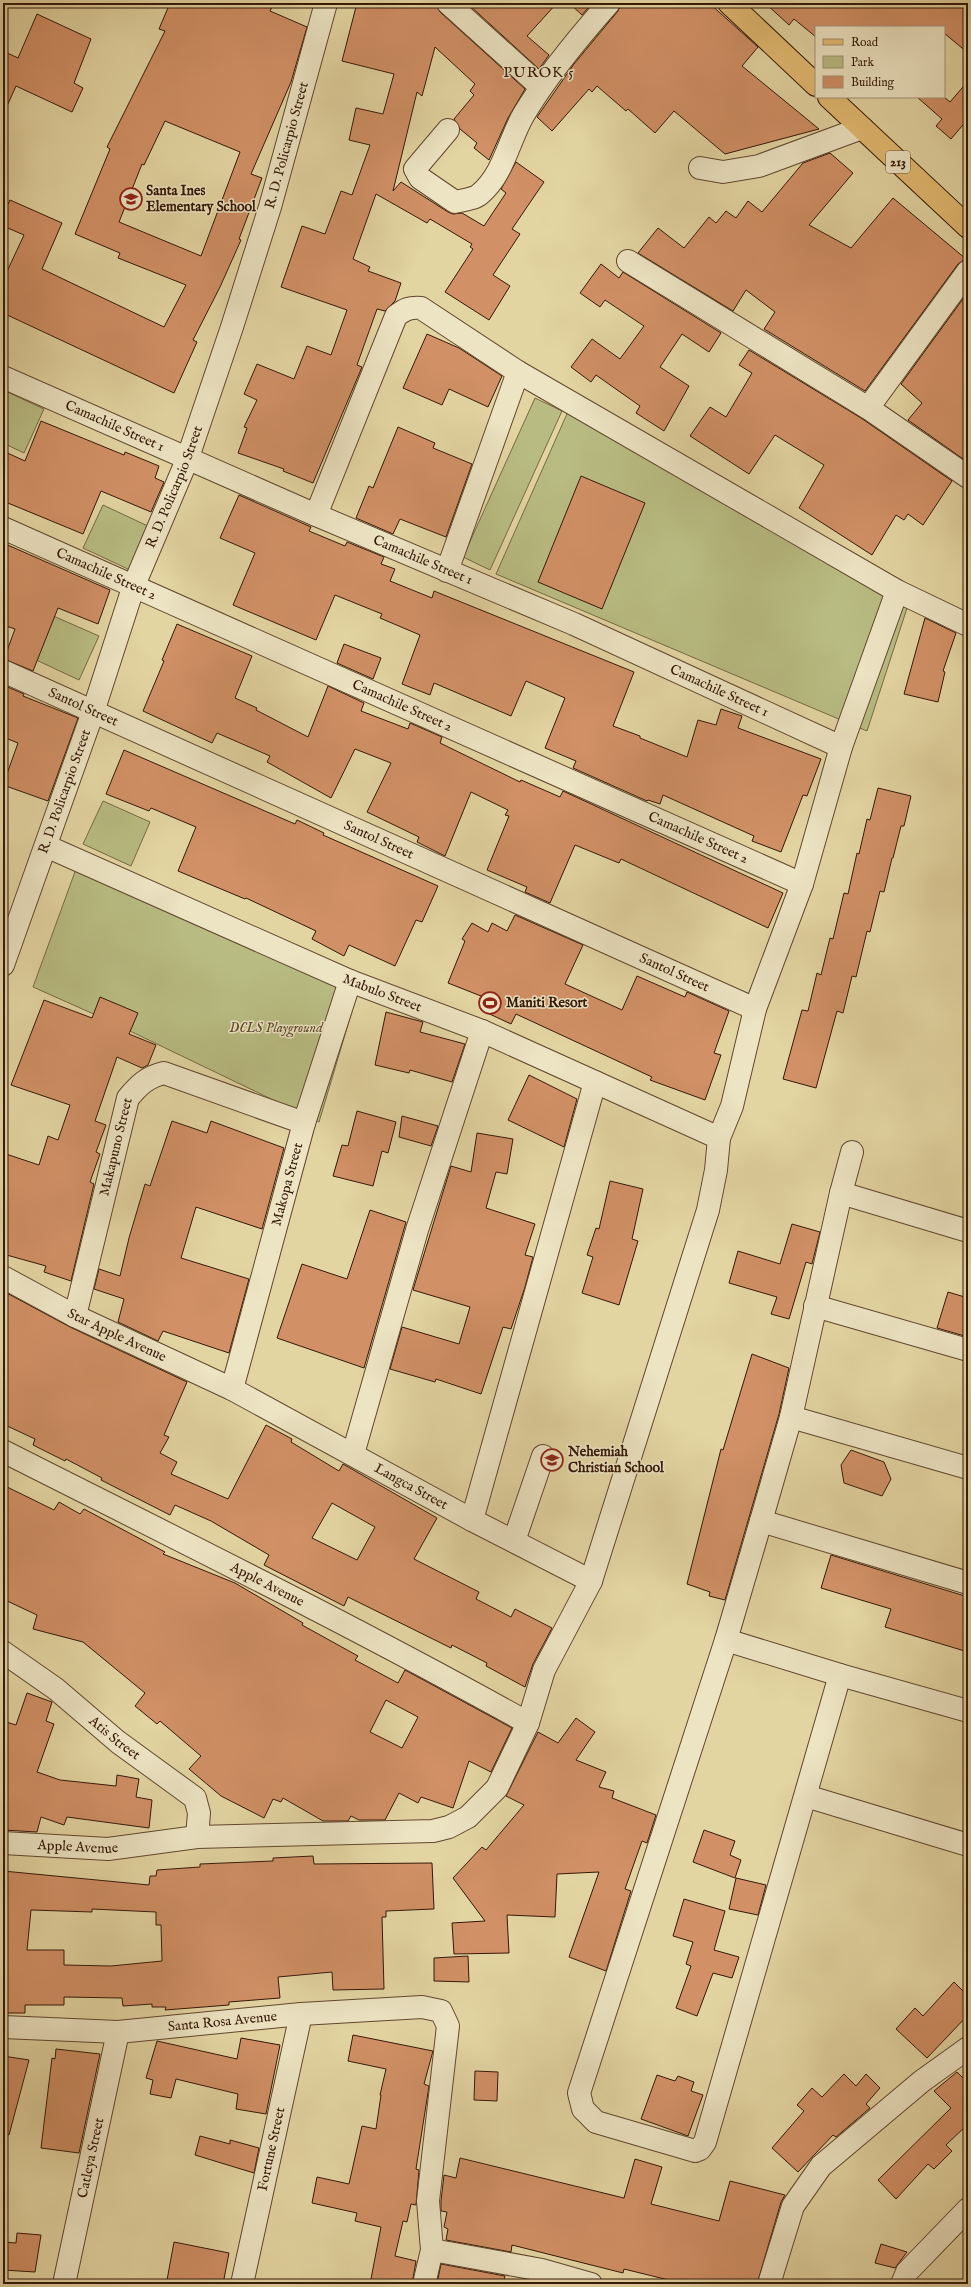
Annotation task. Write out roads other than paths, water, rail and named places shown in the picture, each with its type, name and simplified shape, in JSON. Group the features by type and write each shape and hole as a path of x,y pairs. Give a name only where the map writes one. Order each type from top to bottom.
{"main road":[{"path":"730,3 815,84"},
{"name":"213","path":"830,98 968,227"}],"street":[{"name":"R. D. Policarpio Street","path":"3,965 93,712 134,585 187,460 270,207 326,3"},
{"path":"448,3 541,87"},
{"path":"448,130 415,169 420,178 454,202 480,195 495,176 523,116 541,87 576,41 609,3"},
{"path":"700,168 723,172 759,166 862,128"},
{"path":"628,261 868,408 968,477"},
{"path":"868,408 968,271"},
{"path":"316,515 396,316 404,310 412,307 422,308 518,372 897,591 968,625"},
{"path":"446,571 518,372"},
{"name":"Camachile Street 1","path":"3,378 187,460 574,624 841,747"},
{"name":"Camachile Street 2","path":"3,528 134,585 802,884"},
{"name":"Apple Avenue","path":"3,1843 108,1849 197,1837 433,1831 449,1827 468,1817 497,1788 528,1723 544,1670 591,1581 708,1210 714,1184 719,1138 732,1106 755,1009 802,884 841,747 897,591"},
{"name":"Santol Street","path":"3,671 755,1009"},
{"name":"Mabulo Street","path":"46,846 350,981 482,1031 719,1138"},
{"name":"Makopa Street","path":"232,1389 304,1123 350,981"},
{"path":"353,1454 417,1230 482,1031"},
{"name":"Makapuno Street","path":"75,1316 128,1098 139,1085 151,1076 164,1073 304,1123"},
{"path":"472,1520 594,1082"},
{"path":"840,1675 707,2134 700,2150 695,2151 596,2122 583,2109 579,2093 726,1640 761,1522 791,1416 841,1193 852,1152"},
{"path":"841,1193 968,1230"},
{"name":"Star Apple Avenue","path":"3,1277 75,1316 232,1389"},
{"path":"815,1306 968,1350"},
{"name":"Langca Street","path":"232,1389 472,1520 591,1581"},
{"path":"791,1416 968,1468"},
{"name":"Apple Avenue","path":"3,1451 242,1571 453,1681 528,1723"},
{"path":"514,1541 543,1456"},
{"path":"761,1522 968,1583"},
{"path":"726,1640 840,1675 968,1711"},
{"name":"Atis Street","path":"3,1652 56,1689 118,1742 195,1798 199,1813 197,1837"},
{"path":"806,1796 968,1845"},
{"name":"Santa Rosa Avenue","path":"3,2027 118,2032 301,2014 422,2007 441,2011 448,2026 428,2201 432,2250"},
{"name":"Fortune Street","path":"242,2284 301,2014"},
{"name":"Catleya Street","path":"64,2284 118,2032"},
{"path":"769,2284 793,2206 821,2166 922,2082 968,2048"},
{"path":"902,2284 907,2272 968,2209"},
{"path":"424,2284 432,2250 542,2270 591,2284"}],"place":[{"name":"Santa Ines Elementary School","path":"131,199"},
{"name":"Maniti Resort","path":"490,1003"},
{"name":"Nehemiah Christian School","path":"552,1460"}],"district":[{"name":"PUROK 5","path":"539,72"}],"park label":[{"name":"DCLS Playground","path":"276,1028"}]}
